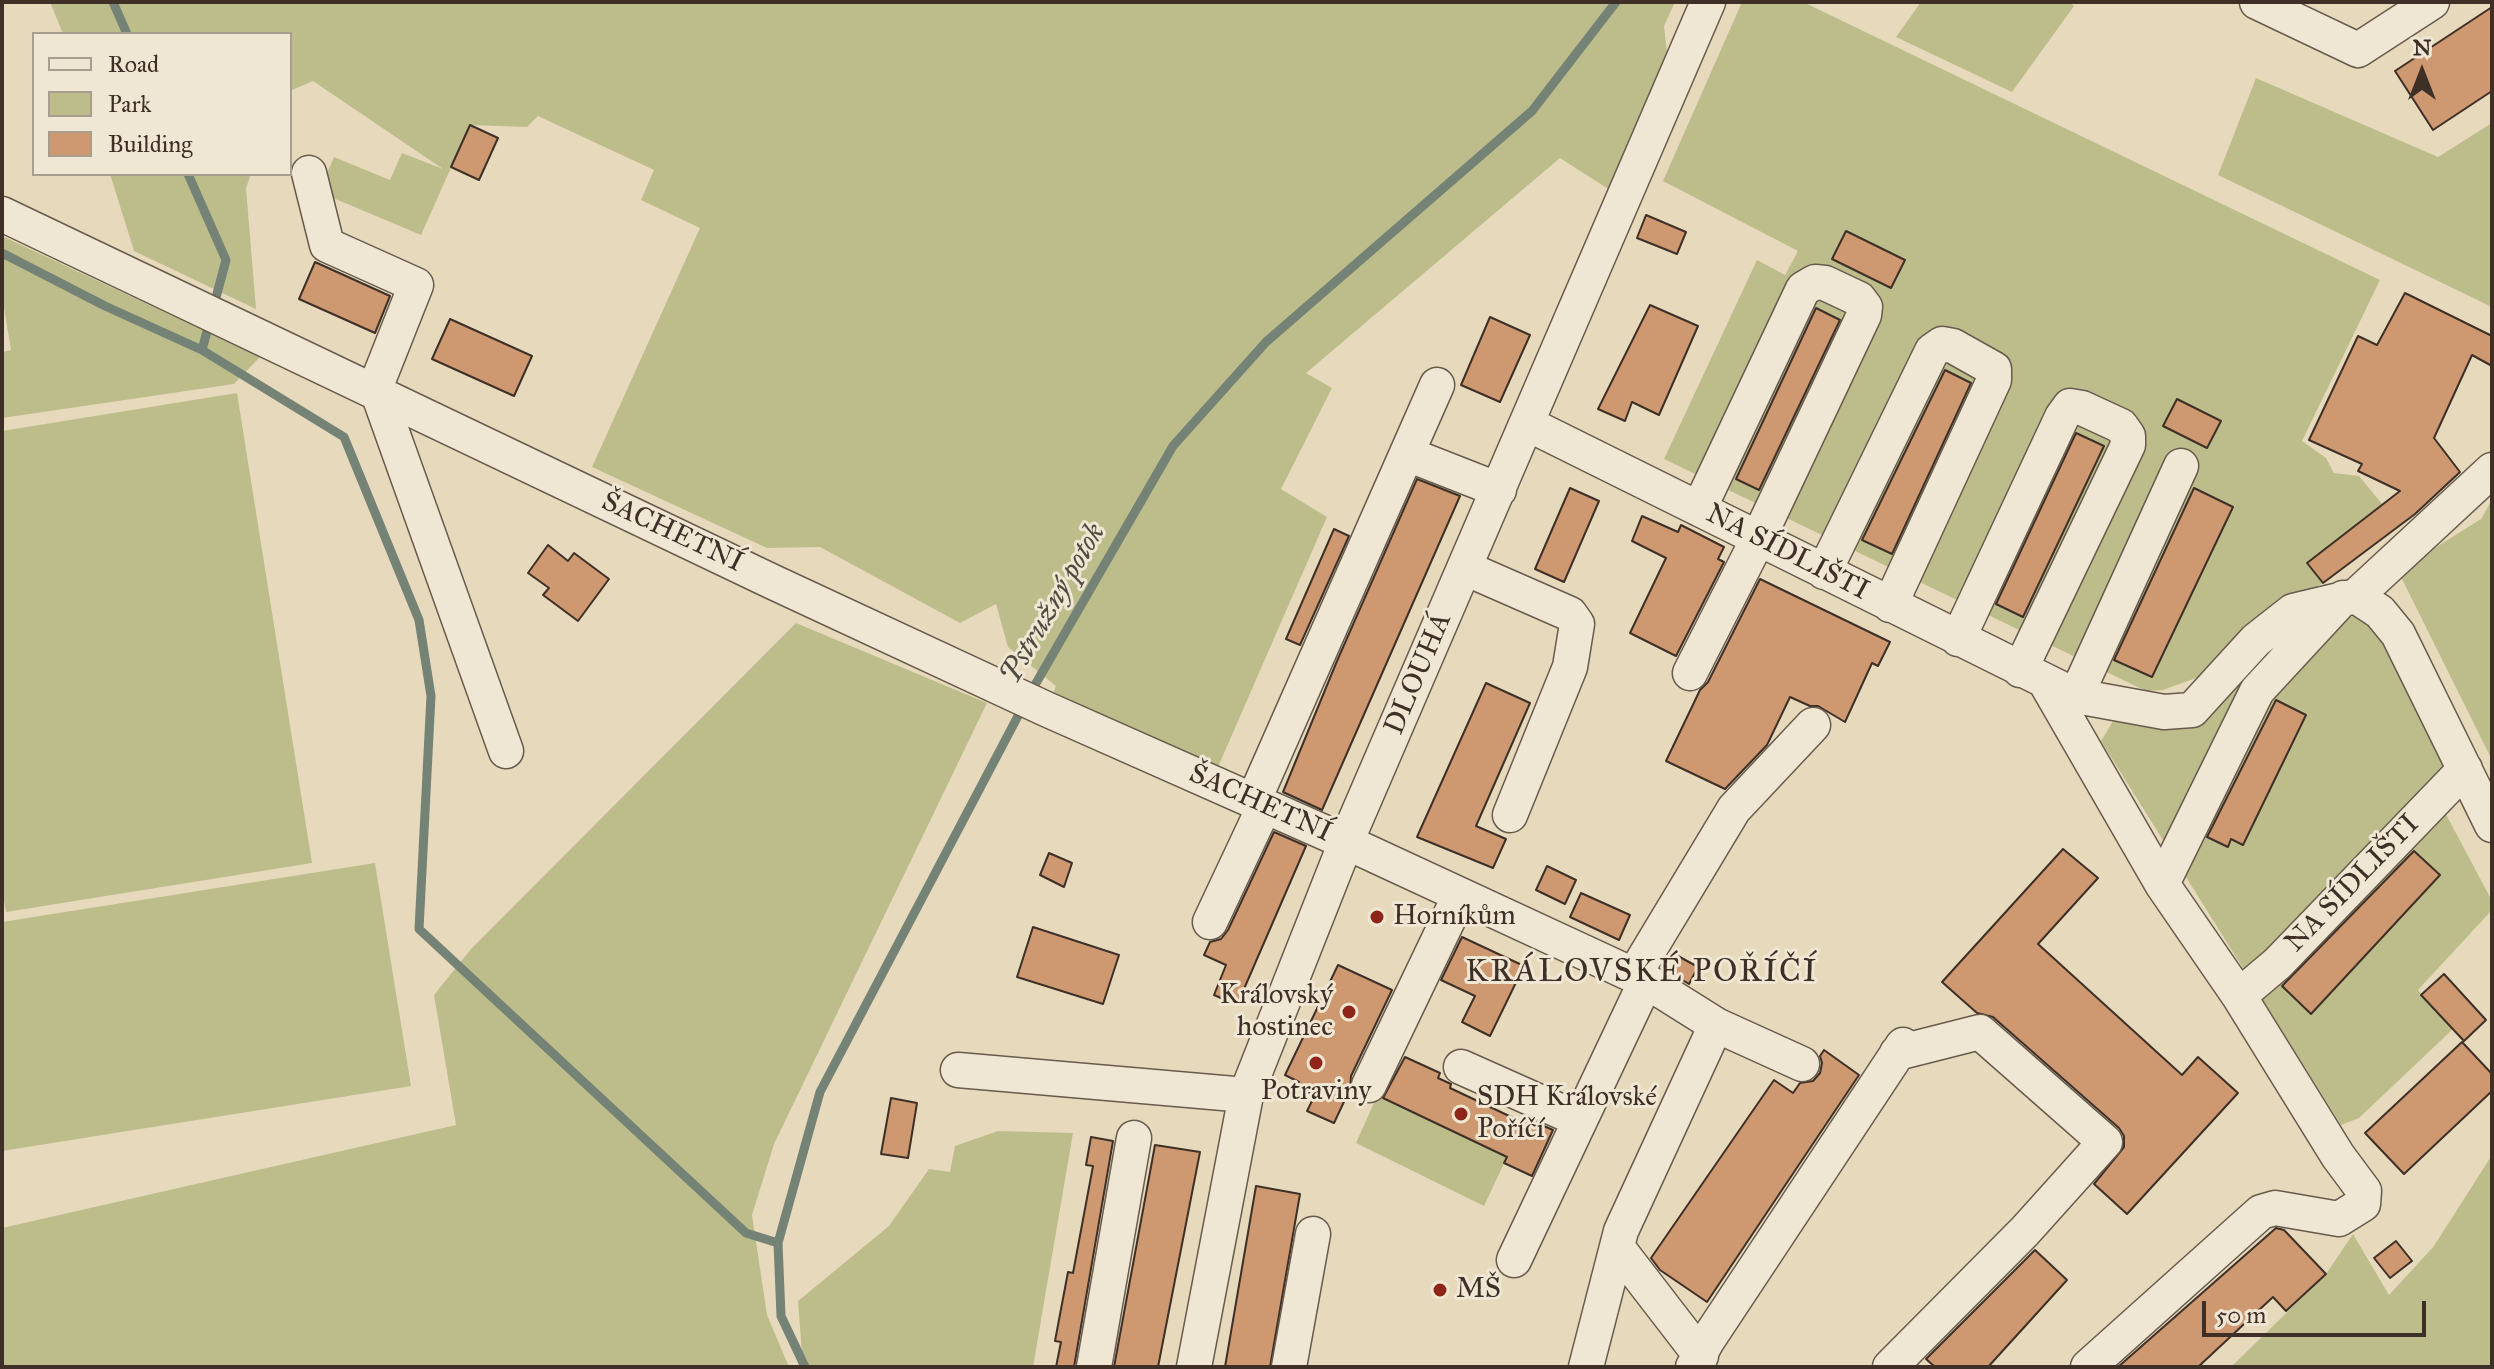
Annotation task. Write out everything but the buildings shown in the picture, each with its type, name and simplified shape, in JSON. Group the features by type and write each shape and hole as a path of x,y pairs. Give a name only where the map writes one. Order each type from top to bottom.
{"street":[{"name":"DLOUHÁ","path":"1194,1367 1246,1095 1346,842 1708,2"},
{"path":"2257,2 2358,50 2432,2"},
{"path":"309,173 327,245 416,285 376,392 506,751"},
{"name":"ŠACHETNÍ","path":"2,214 1046,709 1346,842 1640,978 1716,1025 1802,1064"},
{"path":"1690,673 1758,539 1864,315 1865,307 1859,299 1825,283 1815,282 1803,289 1699,509"},
{"path":"1824,572 1932,351 1942,344 1953,346 1994,369 1994,380 1890,605"},
{"path":"1210,922 1437,385"},
{"path":"1958,639 2062,417 2070,406 2082,408 2121,426 2128,436 2128,445 2047,683 2162,884 2239,996 2338,1156 2364,1191 2363,1204 2339,1219 2275,1208 2261,1212 2088,1367"},
{"name":"NA SÍDLIŠTI","path":"1528,424 2047,683 2164,712 2192,710 2256,640 2293,611 2350,597"},
{"path":"1407,454 1499,490"},
{"path":"2047,683 2181,466"},
{"path":"2162,884 2257,691 2350,597 2492,470"},
{"path":"1465,568 1570,614 1577,624 1570,667 1510,815"},
{"path":"2350,597 2380,612 2398,634 2492,825"},
{"path":"1514,1260 1580,1120 1640,978 1734,809 1813,725"},
{"name":"NA SÍDLIŠTI","path":"2239,996 2278,963 2465,769"},
{"path":"1369,1085 1460,895"},
{"path":"1586,1367 1621,1231 1716,1025"},
{"path":"1617,1247 1697,1361 1707,1341 1900,1049 1980,1032 2105,1142 2025,1231 1890,1367"},
{"path":"1461,1067 1580,1120"},
{"path":"958,1070 1246,1095"},
{"path":"1094,1367 1134,1138"},
{"path":"1289,1367 1313,1234"}],"green space":[{"path":"50,2 1675,2 1664,26 1669,71 1613,192 1560,158 1306,373 1332,388 1281,489 1327,517 1218,767 1053,694 1056,686 1008,647 996,604 960,623 820,547 767,548 592,467 700,228 641,200 654,170 538,116 527,127 470,125 421,235 319,192 334,157 390,180 402,153 443,169 313,81 292,90 292,32 62,32"},
{"path":"1742,2 1803,2 2380,280 2302,441 2326,458 2334,473 2359,476 2383,505 2308,562 2323,583 2285,604 2207,674 2163,690 2146,691 1664,459 1757,260 1785,275 1798,251 1663,181"},
{"path":"1921,2 2069,2 2074,6 2012,92 1896,37"},
{"path":"2256,78 2438,157 2492,123 2492,307 2218,175"},
{"path":"111,176 250,176 246,188 256,309 134,251"},
{"path":"2,236 260,357 234,384 2,418 2,352 11,350 2,296"},
{"path":"237,393 312,863 6,912 2,889 2,431"},
{"path":"2492,500 2492,760 2398,571 2481,519"},
{"path":"2329,612 2341,620 2357,615 2378,624 2455,762 2432,788 2492,901 2492,910 2418,990 2453,1029 2359,1118 2341,1125 2101,741 2118,713 2165,723 2265,652"},
{"path":"796,623 987,703 774,1144 752,1215 767,1315 789,1367 2,1367 2,1228 456,1125 434,995 471,949"},
{"path":"375,863 411,1086 2,1151 2,922"},
{"path":"1377,1096 1507,1157 1484,1206 1356,1143"},
{"path":"998,1131 1073,1133 1033,1367 803,1367 798,1301 889,1226 929,1169 950,1172 955,1146"},
{"path":"2492,1155 2492,1367 2231,1367 2326,1274 2353,1234 2389,1295 2434,1246"}],"waterway":[{"path":"113,2 126,32"},
{"name":"Pstružný potok","path":"805,1367 781,1316 778,1243 820,1092 1028,697 1173,446 1266,342 1532,111 1616,2"},
{"path":"189,176 226,260 202,350 344,437 419,620 431,696 419,929 746,1233 778,1243"},
{"path":"2,253 105,306 202,350"}],"place":[{"name":"Horníkům","path":"1377,917"},
{"name":"Královský hostinec","path":"1349,1012"},
{"name":"Potraviny","path":"1316,1063"},
{"name":"SDH Královské Poříčí","path":"1461,1114"},
{"name":"MŠ","path":"1440,1290"}],"district":[{"name":"KRÁLOVSKÉ POŘÍČÍ","path":"1642,973"}]}
